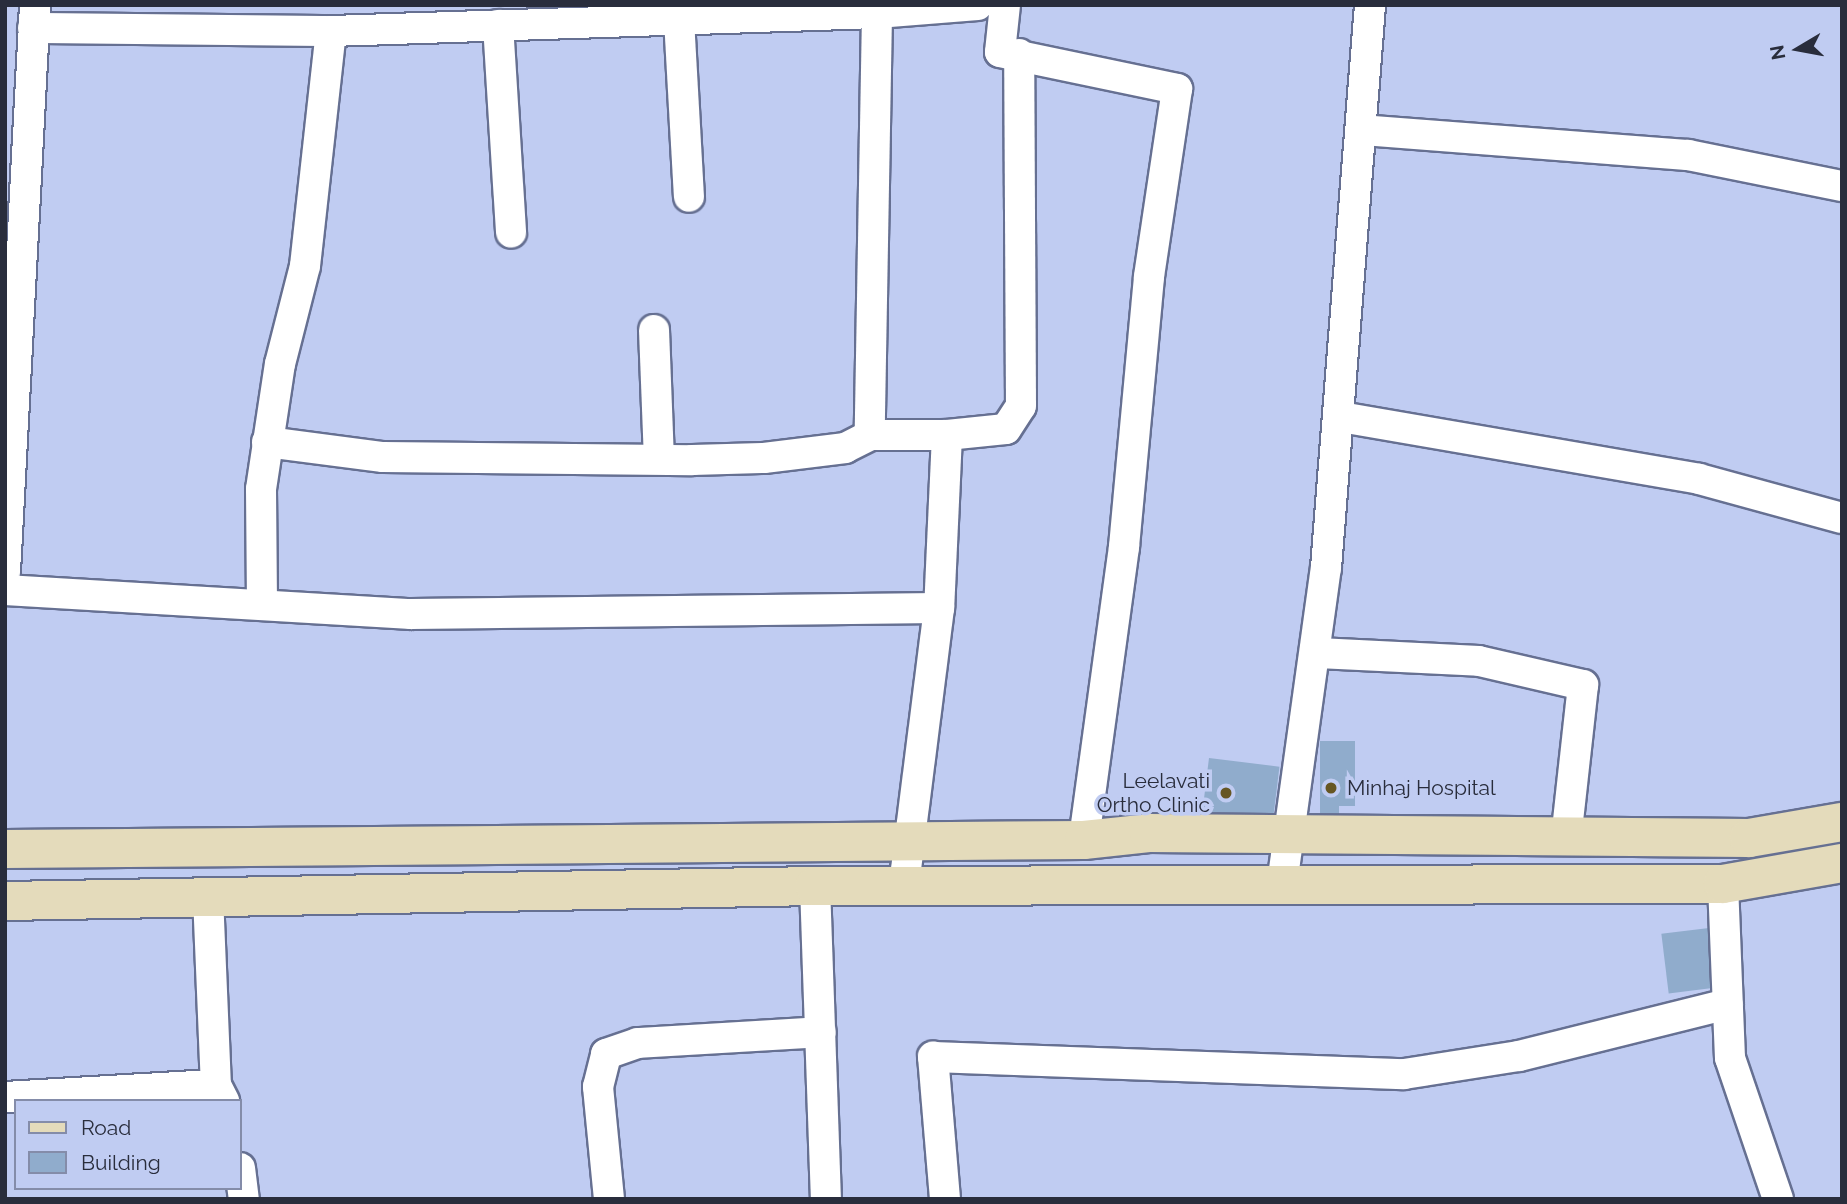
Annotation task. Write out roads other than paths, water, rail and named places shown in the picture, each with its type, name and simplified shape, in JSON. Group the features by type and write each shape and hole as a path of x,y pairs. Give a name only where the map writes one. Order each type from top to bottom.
{"main road":[{"path":"5,849 1084,840 1149,833 1288,832 1566,838 1749,838 1842,822"},
{"path":"1792,832 1797,873"},
{"path":"5,901 815,886 1723,884 1842,863"}],"street":[{"path":"5,572 34,17 331,31 498,25 615,13 679,19 877,13 978,5"},
{"path":"1005,5 1000,52 1177,89 1149,277 1124,547 1084,840"},
{"path":"1282,884 1318,653 1341,417 1370,5"},
{"path":"870,435 877,13"},
{"path":"679,19 689,197"},
{"path":"498,25 511,233"},
{"path":"262,604 261,489 280,364 305,266 331,31"},
{"path":"267,442 383,457 764,458 845,448 870,435 947,435 1006,429 1021,406 1019,54"},
{"path":"1362,130 1688,155 1842,186"},
{"path":"654,330 659,459"},
{"path":"1341,417 1699,479 1842,517"},
{"path":"904,887 939,608 947,435"},
{"path":"5,590 411,614 939,608"},
{"path":"1318,653 1479,662 1583,685 1566,838"},
{"path":"1723,884 1730,1058 1778,1199"},
{"path":"815,886 827,1199"},
{"path":"5,1097 220,1093 208,896"},
{"path":"945,1199 933,1057 1404,1074 1519,1056 1728,1004"},
{"path":"609,1199 598,1087 606,1054 638,1042 821,1032"}],"place":[{"name":"Minhaj Hospital","path":"1331,788"},
{"name":"Leelavati Ortho Clinic","path":"1226,793"}]}
